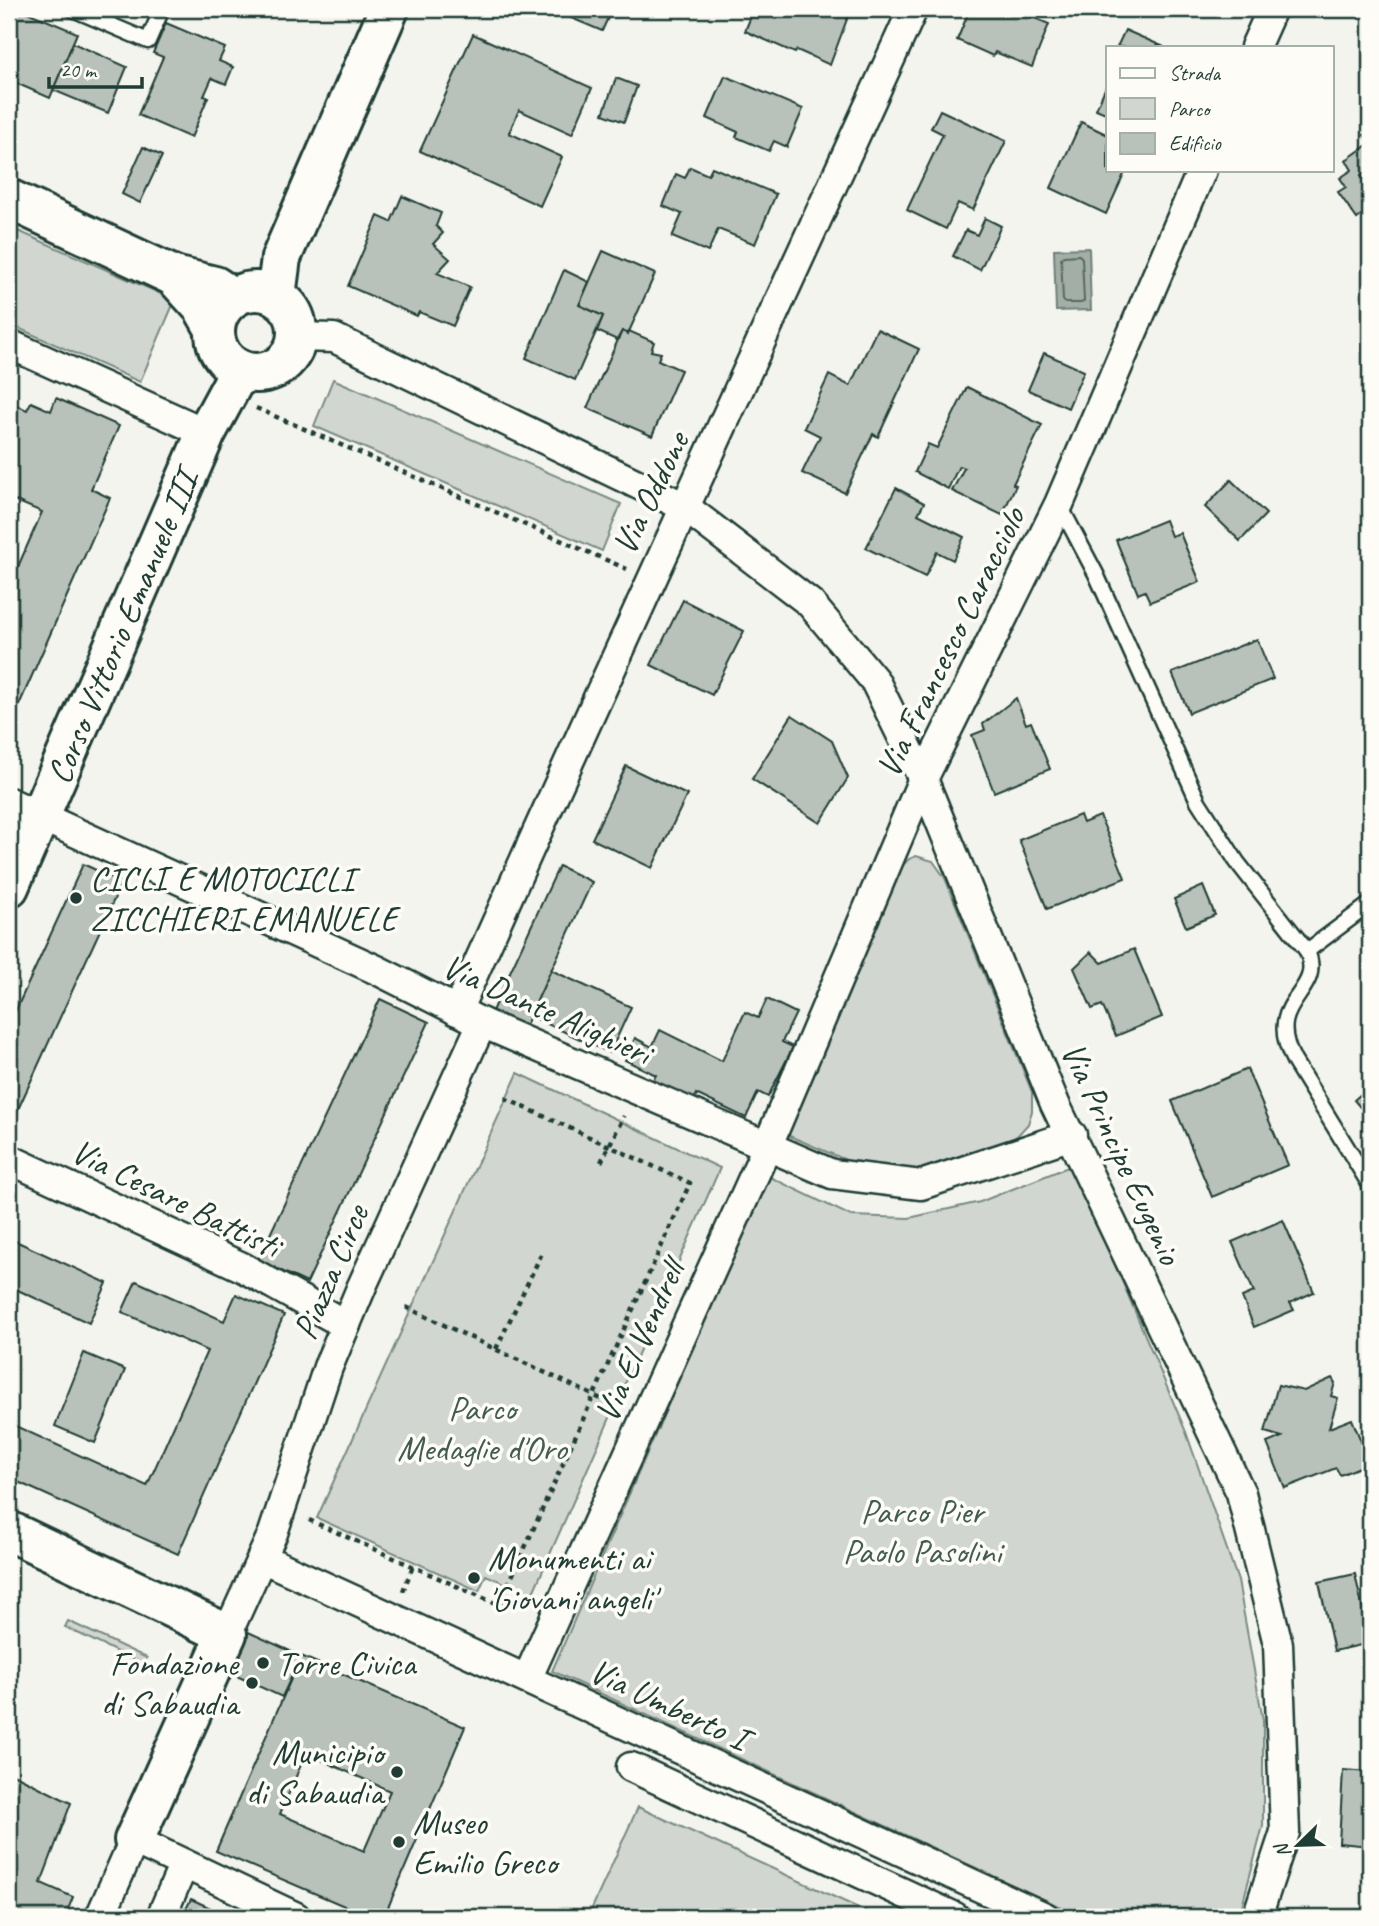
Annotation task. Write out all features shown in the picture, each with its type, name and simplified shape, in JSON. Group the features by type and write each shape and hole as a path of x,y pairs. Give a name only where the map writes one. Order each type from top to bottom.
{"street":[{"path":"276,296 281,258 389,9"},
{"name":"Via Oddone","path":"469,1017 650,579 913,9"},
{"path":"1255,46 1272,9"},
{"name":"Via Francesco Caracciolo","path":"767,1147 923,779 1059,504 1201,172"},
{"path":"9,199 174,276 215,286 224,314 216,342 229,363 233,383 252,373 277,368 294,349 297,337 293,314 276,296 254,291 224,314"},
{"name":"Via Principe Eugenio","path":"297,337 334,338 685,507 810,603 875,681 923,779 1055,1104 1241,1493 1278,1644 1285,1832 1257,1917"},
{"path":"9,344 206,433"},
{"name":"Corso Vittorio Emanuele III","path":"9,887 20,857 25,808 206,433 233,383"},
{"name":"Via Dante Alighieri","path":"25,808 377,970 469,1017 832,1174 920,1185 1072,1135"},
{"name":"Piazza Circe","path":"227,1634 262,1558 328,1367 469,1017"},
{"name":"Via El Vendrell","path":"527,1679 767,1147"},
{"name":"Via Cesare Battisti","path":"9,1159 242,1267 346,1325"},
{"path":"9,1531 227,1634 100,1917"},
{"name":"Via Umberto I","path":"262,1558 1045,1917"},
{"name":"Via Umberto I","path":"632,1768 955,1917"},
{"path":"134,1840 296,1917"},
{"path":"161,1917 184,1864"}],"lane":[{"path":"73,9 148,41 162,9"},
{"path":"1059,504 1096,573 1198,801 1237,862 1307,951 1310,978 1289,1007 1285,1019 1285,1043 1370,1185"},
{"path":"1307,951 1370,904"}],"path":[{"path":"233,383 650,579"},
{"path":"309,1520 499,1605 690,1183 502,1097"},
{"path":"601,1162 626,1112"},
{"path":"496,1349 541,1255"},
{"path":"406,1307 622,1409"},
{"path":"402,1592 413,1566"}],"green space":[{"path":"9,227 175,300 140,382 9,324"},
{"path":"333,379 621,504 602,551 314,426"},
{"path":"916,856 933,861 945,878 1032,1092 1032,1111 1028,1124 1005,1145 922,1171 891,1171 860,1166 780,1132 899,869"},
{"name":"Parco Medaglie d'Oro","path":"518,1073 720,1168 532,1595 486,1575 479,1591 317,1518"},
{"name":"Parco Pier Paolo Pasolini","path":"1073,1165 1186,1432 1238,1581 1263,1720 1263,1826 1239,1917 1082,1917 552,1671 768,1176 851,1216 909,1218 980,1202"},
{"path":"68,1621 147,1658 144,1665 65,1627"},
{"path":"638,1807 878,1917 588,1917"}],"water":[{"path":"1089,248 1091,310 1056,311 1054,249"}],"building":[{"path":"9,9 20,9 77,33 50,98 9,80"},
{"path":"550,9 612,9 602,31"},
{"path":"754,9 850,11 830,65 745,31"},
{"path":"970,9 1013,9 1049,24 1032,67 995,52 993,56 957,40"},
{"path":"166,23 225,48 219,61 233,67 226,84 212,78 204,96 208,97 191,138 138,115 163,57 153,53"},
{"path":"1125,30 1162,46 1117,46"},
{"path":"473,34 592,88 572,134 519,110 509,133 562,157 540,206 420,151"},
{"path":"73,43 127,67 108,113 53,90"},
{"path":"725,76 803,109 787,147 774,141 769,151 736,137 738,132 707,118"},
{"path":"616,78 637,86 624,122 603,114"},
{"path":"1106,86 1106,113 1096,109"},
{"path":"940,110 1006,141 973,210 958,203 946,229 907,210 943,134 931,128"},
{"path":"1081,122 1106,134 1106,172 1125,172 1106,214 1051,188"},
{"path":"1370,131 1370,143 1364,135"},
{"path":"1370,143 1370,178 1366,172 1361,175 1370,189 1370,209 1357,219 1338,192 1346,187 1340,178 1352,170 1346,160"},
{"path":"143,147 162,156 140,203 122,194"},
{"path":"690,167 708,175 712,167 776,194 755,244 718,229 708,252 672,237 682,214 663,206 676,174 685,178"},
{"path":"402,196 441,213 436,226 443,233 433,244 450,259 437,273 470,287 453,326 419,312 417,316 348,286 378,216 391,222"},
{"path":"985,218 1001,226 980,270 953,256 966,230 977,235"},
{"path":"603,251 655,274 628,334 622,331 617,340 597,331 603,316 579,305"},
{"path":"564,270 589,282 579,305 603,316 575,380 526,358"},
{"path":"877,329 919,349 878,437 873,434 845,493 802,473 820,436 804,428 829,375 850,386"},
{"path":"622,331 628,334 629,331 654,342 651,351 661,353 658,360 681,370 652,436 587,408"},
{"path":"1044,353 1084,371 1068,408 1028,390"},
{"path":"967,387 1042,425 1013,484 1016,485 1002,515 952,491 964,468 959,466 948,489 915,472 928,444 937,448"},
{"path":"56,398 119,426 91,489 110,498 9,728 9,587 42,512 9,498 9,471 14,458 9,455 9,402 27,410 31,402 51,411"},
{"path":"1231,480 1266,514 1240,541 1205,507"},
{"path":"896,488 924,503 918,514 964,537 953,560 937,552 925,577 866,548"},
{"path":"1165,520 1171,536 1180,533 1200,582 1150,602 1145,591 1138,594 1116,540"},
{"path":"683,600 744,631 712,695 651,665"},
{"path":"1257,639 1273,679 1189,713 1172,673"},
{"path":"1016,698 1026,724 1031,722 1050,769 994,792 972,735 985,730 983,724"},
{"path":"792,715 832,741 848,778 820,823 752,779"},
{"path":"626,766 687,795 652,868 592,839"},
{"path":"1080,815 1083,823 1100,816 1125,878 1047,909 1019,840"},
{"path":"83,864 122,882 9,1129 9,1025"},
{"path":"559,866 592,882 525,1027 492,1011"},
{"path":"1203,886 1215,915 1186,927 1174,899"},
{"path":"1134,949 1162,1017 1116,1036 1102,1005 1092,1009 1074,968 1091,952 1102,963"},
{"path":"551,970 631,1007 610,1053 530,1016"},
{"path":"380,999 429,1022 307,1283 258,1260"},
{"path":"767,999 796,1013 782,1042 793,1047 768,1097 758,1092 746,1118 696,1094 695,1102 653,1081 656,1075 625,1060 635,1038 652,1047 660,1030 722,1061 745,1012 758,1018"},
{"path":"1247,1069 1288,1165 1212,1197 1172,1101"},
{"path":"1370,1086 1370,1119 1354,1100"},
{"path":"1283,1220 1314,1292 1290,1303 1294,1310 1254,1327 1242,1297 1254,1292 1232,1242"},
{"path":"9,1238 107,1283 89,1323 9,1286"},
{"path":"136,1281 224,1321 236,1294 284,1315 178,1554 9,1478 9,1423 147,1486 207,1351 122,1312"},
{"path":"84,1353 125,1370 95,1443 55,1426"},
{"path":"1332,1378 1335,1383 1331,1396 1338,1398 1329,1428 1352,1419 1370,1463 1340,1475 1336,1468 1285,1488 1267,1443 1282,1437 1265,1432 1278,1385 1304,1391"},
{"path":"1355,1574 1370,1643 1334,1651 1319,1582"},
{"name":"Torre Civica","path":"244,1630 301,1656 282,1697 226,1671"},
{"name":"Municipio di Sabaudia","path":"301,1656 465,1727 384,1917 370,1917 216,1851","holes":["306,1753 390,1791 364,1851 280,1814"]},
{"path":"1343,1770 1370,1772 1370,1846 1339,1843"},
{"path":"9,1772 71,1803 41,1883 73,1897 65,1917 9,1917"},
{"path":"191,1899 230,1917 182,1917"}],"place":[{"name":"CICLI E MOTOCICLI ZICCHIERI EMANUELE","path":"76,898"},
{"name":"Monumenti ai 'Giovani angeli'","path":"474,1578"},
{"name":"Torre Civica","path":"263,1663"},
{"name":"Fondazione di Sabaudia","path":"252,1683"},
{"name":"Municipio di Sabaudia","path":"397,1772"},
{"name":"Museo Emilio Greco","path":"399,1842"}]}
